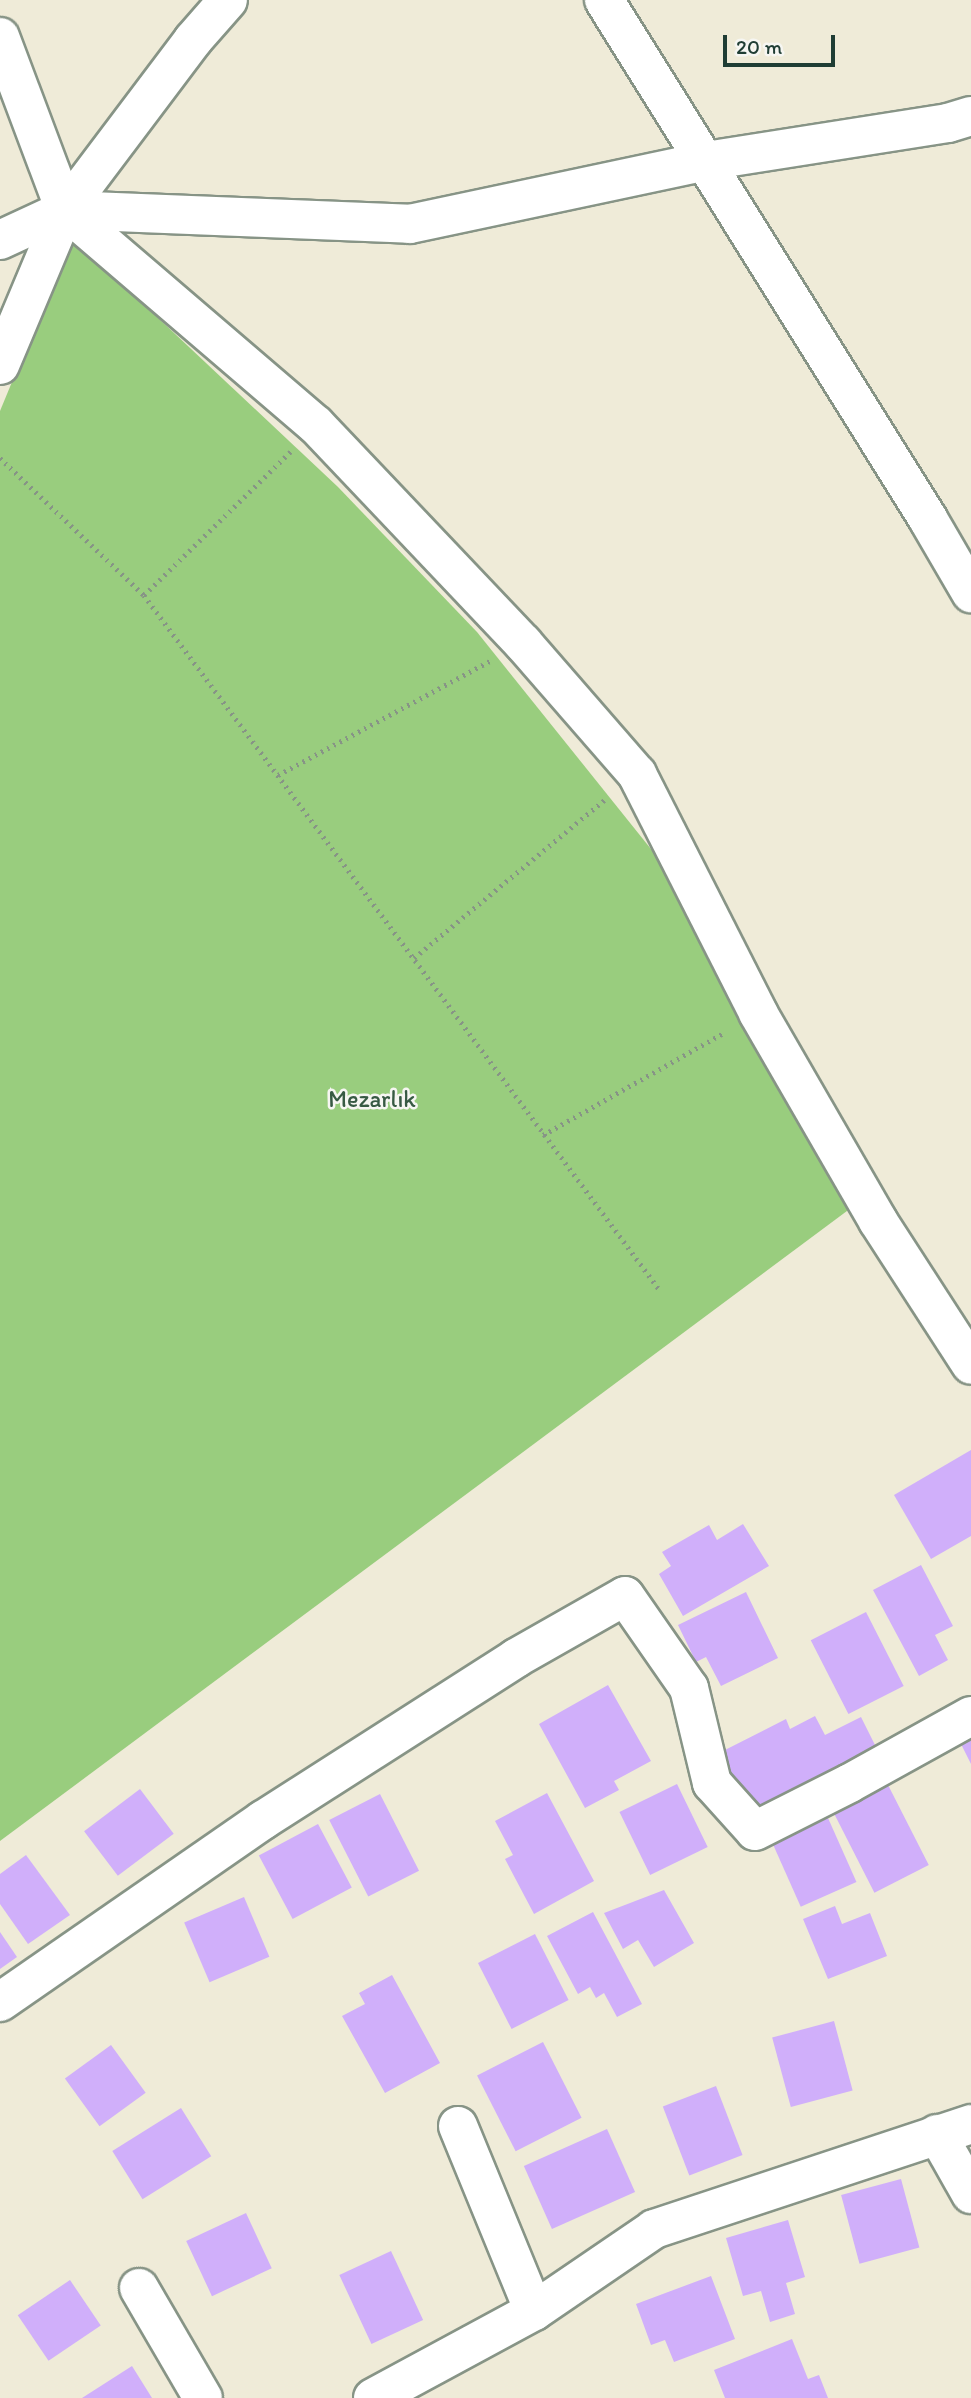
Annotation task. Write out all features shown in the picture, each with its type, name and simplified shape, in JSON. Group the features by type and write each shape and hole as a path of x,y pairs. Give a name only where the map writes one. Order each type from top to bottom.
{"street":[{"path":"0,365 65,210 193,40 228,0"},
{"path":"604,0 971,593"},
{"path":"0,37 65,210 316,425 523,643 637,774 758,1013 878,1221 971,1365"},
{"path":"0,240 65,210 410,223 706,161 948,123 971,116"},
{"path":"0,2002 263,1820 516,1658 625,1596 689,1688 712,1783 755,1831 850,1783 971,1716"},
{"path":"458,2126 534,2311"},
{"path":"373,2398 534,2311 654,2229 954,2129 971,2194"},
{"path":"139,2288 203,2398"}],"path":[{"path":"144,595 316,425"},
{"path":"0,458 144,595 659,1289"},
{"path":"278,775 523,643"},
{"path":"414,958 637,774"},
{"path":"543,1135 758,1013"}],"green space":[{"name":"Mezarlık","path":"72,237 338,487 477,632 679,884 851,1208 0,1841 0,411"}],"building":[{"path":"971,1450 971,1536 931,1559 894,1495"},
{"path":"743,1524 769,1566 683,1616 659,1574 671,1566 662,1552 709,1525 717,1540"},
{"path":"921,1565 953,1626 935,1635 948,1660 919,1676 873,1590"},
{"path":"746,1592 778,1658 721,1686 706,1657 696,1662 678,1625"},
{"path":"866,1612 904,1686 848,1714 811,1640"},
{"path":"608,1685 651,1761 614,1781 619,1790 585,1808 539,1724"},
{"path":"815,1716 825,1735 861,1717 879,1753 760,1813 753,1797 744,1801 721,1752 786,1719 790,1729"},
{"path":"971,1734 971,1764 959,1740"},
{"path":"887,1783 929,1865 874,1893 833,1811"},
{"path":"677,1784 708,1847 650,1875 619,1812"},
{"path":"140,1789 174,1834 118,1876 84,1831"},
{"path":"547,1793 594,1881 534,1914 505,1859 513,1855 495,1821"},
{"path":"380,1794 419,1871 368,1897 329,1820"},
{"path":"828,1818 856,1882 801,1907 772,1843"},
{"path":"318,1824 352,1888 293,1919 259,1855"},
{"path":"26,1855 70,1915 28,1944 0,1904 0,1874"},
{"path":"664,1890 694,1943 654,1967 638,1940 623,1949 604,1913"},
{"path":"244,1897 269,1957 210,1982 184,1922"},
{"path":"835,1906 842,1924 870,1913 887,1956 828,1979 803,1919"},
{"path":"593,1912 642,2004 617,2017 604,1993 596,1998 590,1987 578,1994 547,1936"},
{"path":"0,1932 17,1957 0,1969"},
{"path":"535,1934 569,2000 512,2029 478,1963"},
{"path":"392,1975 440,2063 385,2093 342,2016 365,2004 359,1993"},
{"path":"834,2021 853,2091 791,2107 772,2038"},
{"path":"543,2042 582,2118 516,2151 477,2076"},
{"path":"111,2045 146,2093 100,2126 65,2079"},
{"path":"716,2086 743,2155 689,2176 663,2106"},
{"path":"181,2108 211,2156 143,2199 112,2151"},
{"path":"607,2129 635,2192 552,2229 524,2166"},
{"path":"901,2179 919,2248 859,2264 841,2195"},
{"path":"246,2213 272,2268 212,2296 186,2241"},
{"path":"788,2220 805,2277 786,2283 795,2314 770,2322 761,2291 743,2296 726,2238"},
{"path":"391,2251 423,2320 371,2344 339,2275"},
{"path":"711,2276 735,2339 674,2362 665,2340 651,2345 636,2304"},
{"path":"70,2280 101,2326 49,2361 18,2315"},
{"path":"792,2339 808,2379 819,2375 828,2398 725,2398 714,2370"},
{"path":"132,2366 152,2398 82,2398"}]}
